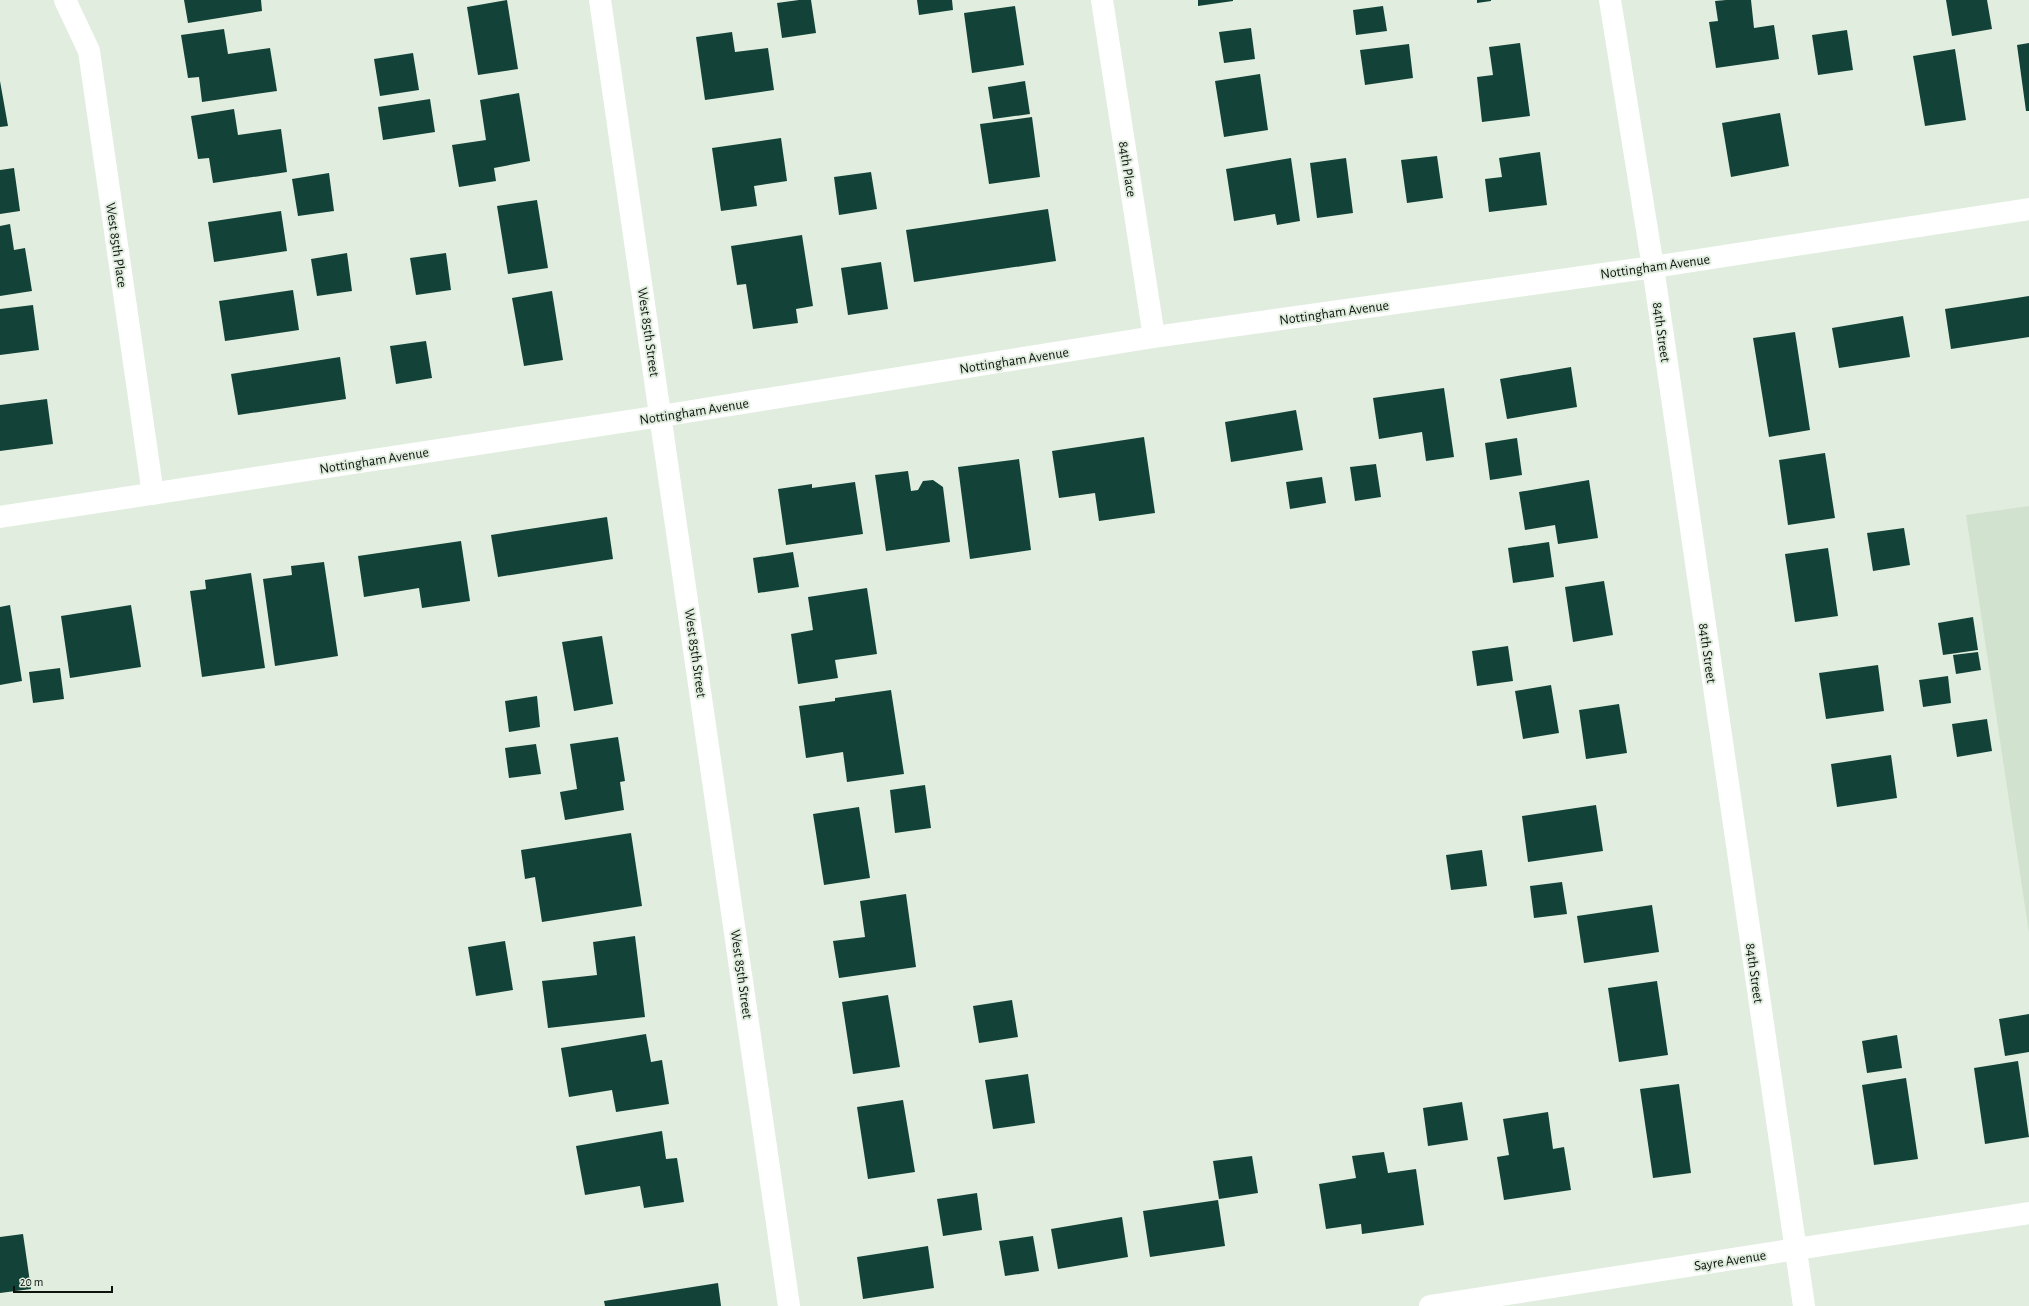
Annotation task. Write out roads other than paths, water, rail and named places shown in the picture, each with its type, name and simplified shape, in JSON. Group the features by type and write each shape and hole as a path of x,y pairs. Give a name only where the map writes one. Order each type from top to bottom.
{"street":[{"name":"West 85th Place","path":"65,0 89,51 154,494"},
{"name":"West 85th Street","path":"600,0 789,1306"},
{"name":"84th Place","path":"1102,0 1154,338"},
{"name":"84th Street","path":"1610,0 1653,267 1804,1306"},
{"name":"Nottingham Avenue","path":"0,517 661,416 1154,338 1653,267 2029,209"},
{"name":"Sayre Avenue","path":"1430,1306 2029,1213"}]}
